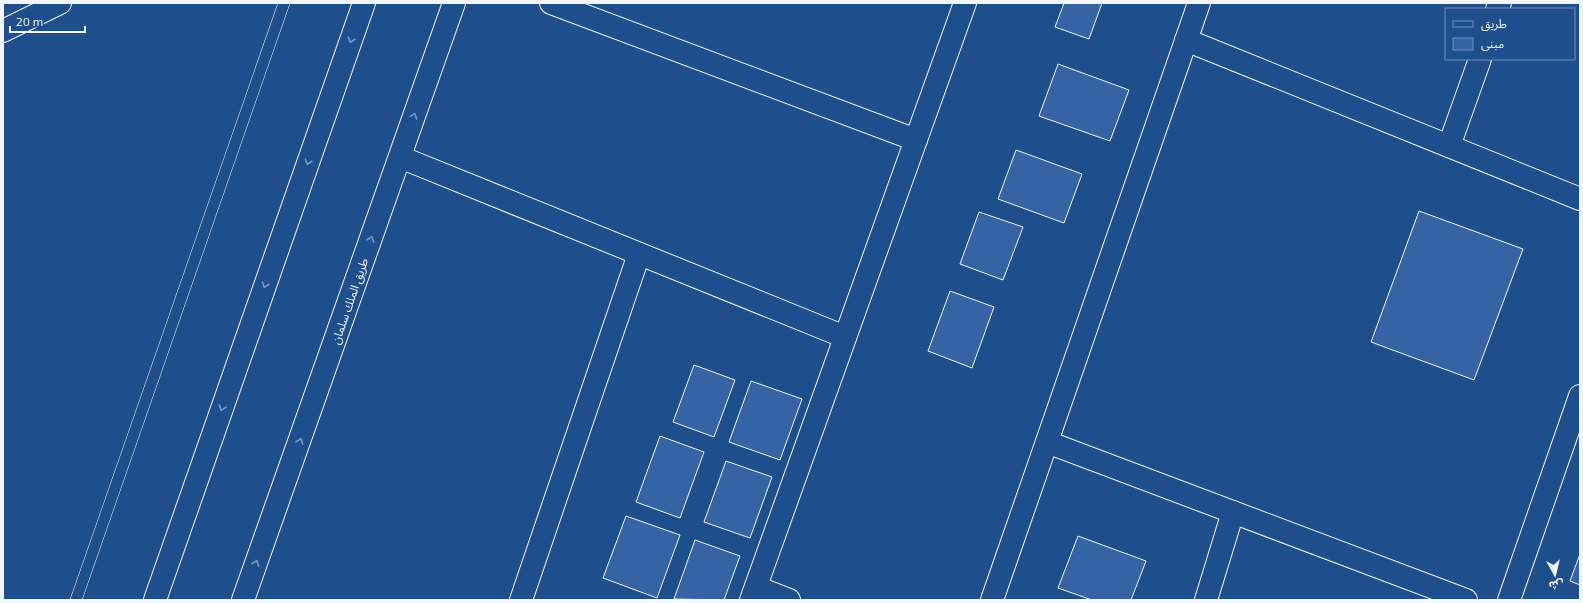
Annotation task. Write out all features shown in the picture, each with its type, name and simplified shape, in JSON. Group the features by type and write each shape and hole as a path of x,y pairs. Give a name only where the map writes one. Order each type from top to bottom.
{"street":[{"path":"3,31 60,3"},
{"path":"154,600 364,3"},
{"name":"طريق الملك سلمان","path":"243,600 454,3"},
{"path":"551,3 916,140"},
{"path":"789,600 754,594 965,3"},
{"path":"992,600 1199,3"},
{"path":"1186,40 1580,198"},
{"path":"1449,146 1480,60"},
{"path":"400,157 845,337"},
{"path":"521,600 639,254"},
{"path":"1509,600 1580,396"},
{"path":"1047,442 1466,600"},
{"path":"1206,600 1233,512"}],"lane":[{"path":"76,600 284,3"}],"building":[{"path":"1064,3 1102,3 1089,39 1055,27"},
{"path":"1058,64 1129,90 1110,141 1039,116"},
{"path":"1016,150 1082,174 1064,223 998,199"},
{"path":"1419,211 1523,249 1474,380 1371,342"},
{"path":"979,212 1023,227 1003,280 960,264"},
{"path":"950,291 994,307 972,368 928,351"},
{"path":"694,365 735,380 714,437 673,422"},
{"path":"751,381 802,399 780,460 729,442"},
{"path":"660,436 704,452 680,518 636,502"},
{"path":"726,461 772,477 750,538 704,522"},
{"path":"626,516 680,535 657,598 603,578"},
{"path":"1078,536 1146,561 1131,600 1092,600 1058,588"},
{"path":"695,540 740,556 724,600 674,599"},
{"path":"1580,554 1580,585 1570,581"}]}
